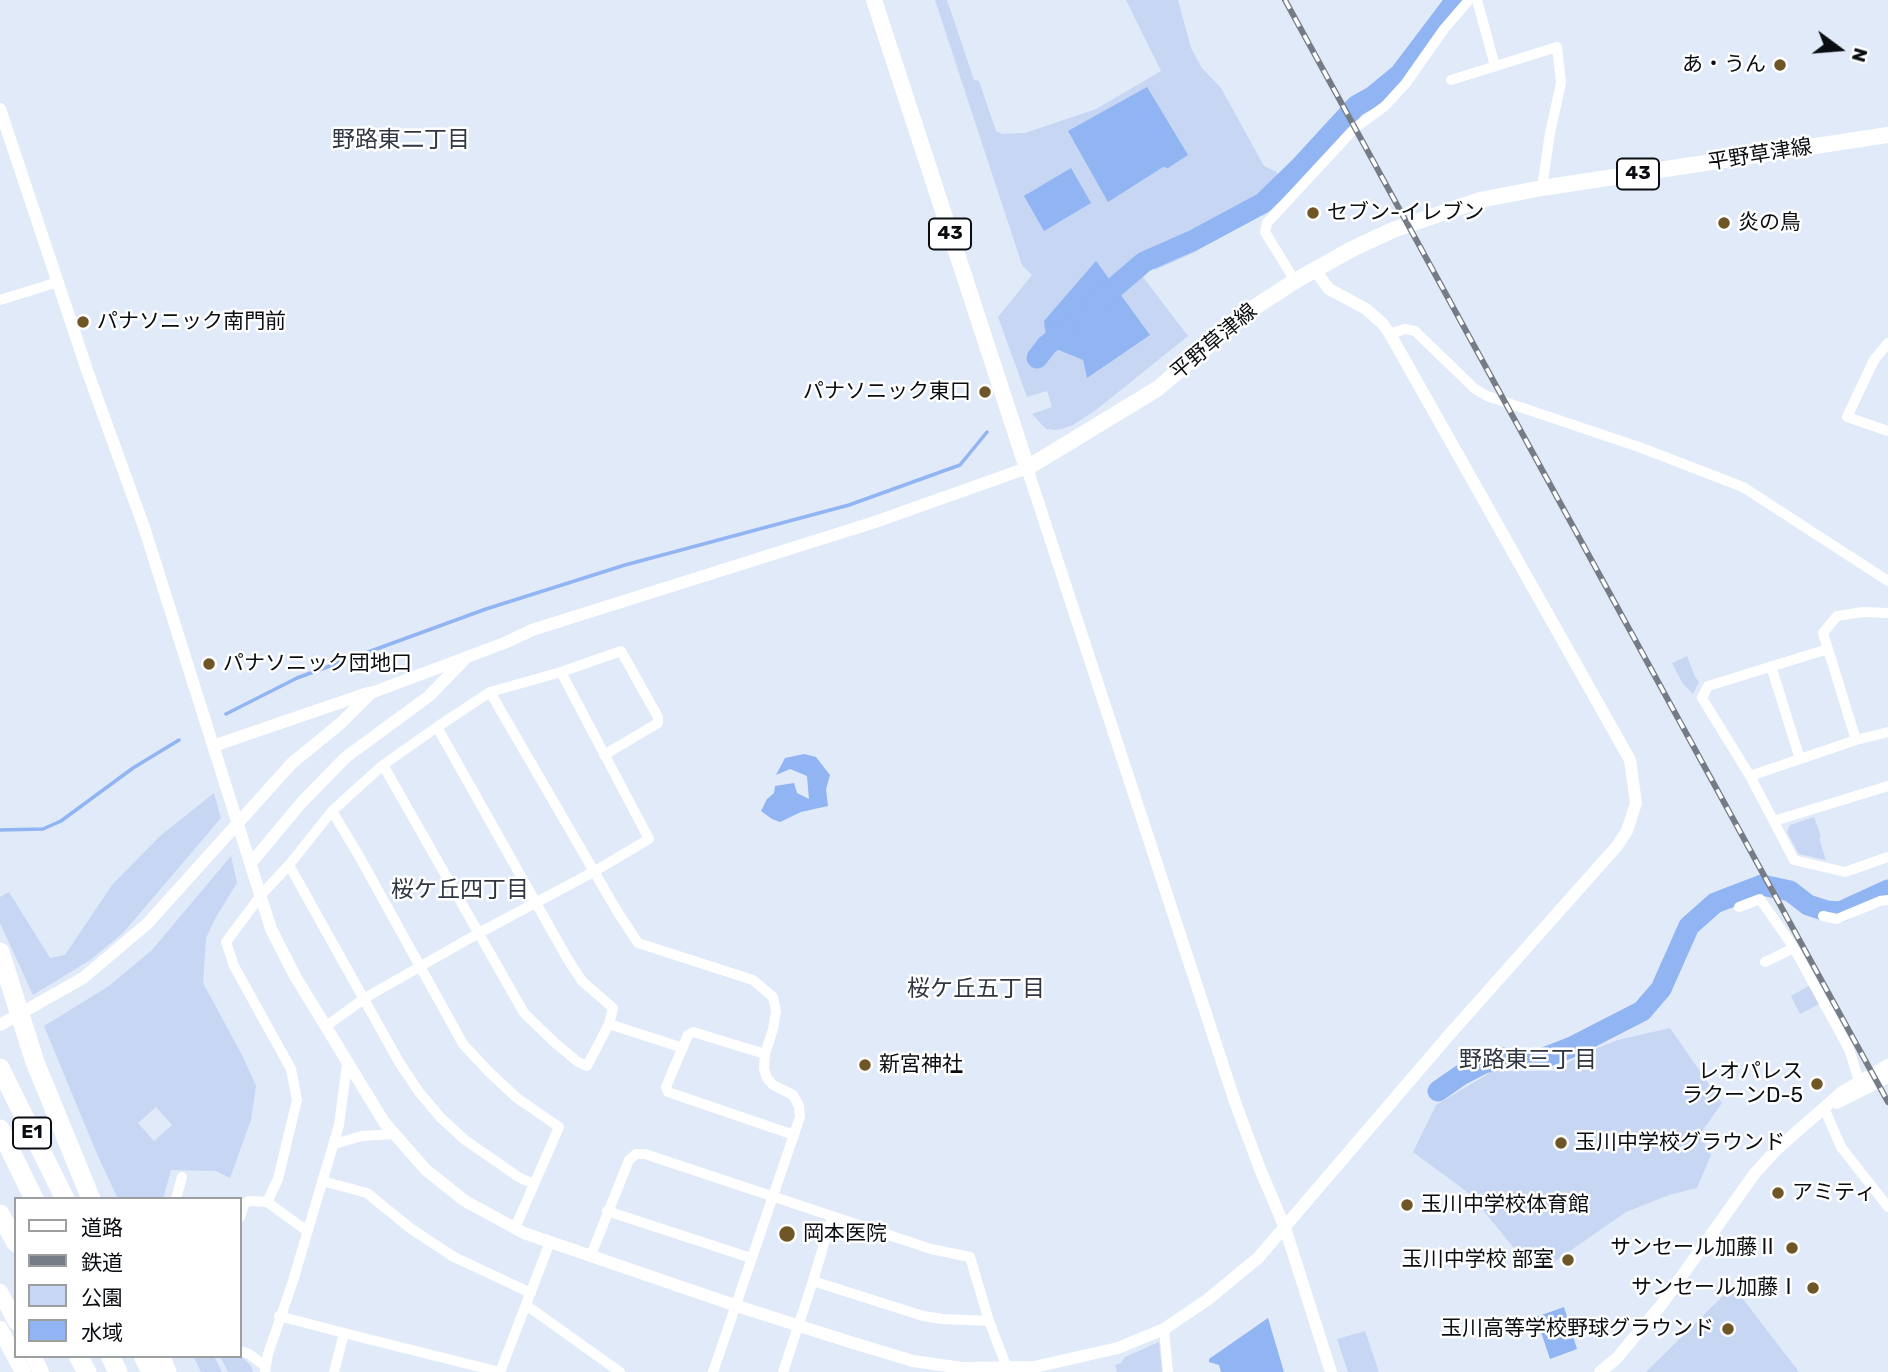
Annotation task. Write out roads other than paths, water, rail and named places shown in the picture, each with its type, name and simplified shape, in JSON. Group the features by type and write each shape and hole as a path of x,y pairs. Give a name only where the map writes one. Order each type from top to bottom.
{"highway":[{"path":"0,952 35,1062 90,1197"},
{"name":"E1","path":"0,1068 64,1197"},
{"name":"E1","path":"0,1129 33,1197"},
{"path":"0,1214 14,1239"}],"main road":[{"name":"43","path":"874,0 1027,468"},
{"name":"平野草津線","path":"1027,468 1157,389 1252,309 1294,281 1352,249 1446,211 1480,200 1542,188 1888,135"},
{"path":"0,1292 14,1318"},
{"path":"0,1329 14,1355"}],"street":[{"path":"1294,281 1265,232 1267,223 1355,128 1385,106 1406,83 1444,29 1469,0"},
{"path":"1477,0 1495,66"},
{"path":"1451,80 1557,47 1561,83 1542,188"},
{"path":"0,109 145,530 271,929 295,976 347,1064 394,1134 426,1170 465,1200 515,1228 799,1326 913,1361 961,1368 1034,1367 1118,1348 1164,1329 1208,1300 1258,1258 1449,1035 1617,846 1627,831 1636,803 1630,760 1390,334 1366,309 1329,289 1314,269"},
{"path":"0,300 58,282"},
{"path":"1390,334 1405,328 1415,331 1475,389 1487,396 1639,447 1749,491 1888,581"},
{"path":"1888,343 1874,360 1847,416 1888,431"},
{"path":"213,746 371,692 533,630 875,522 1027,468 1231,1089 1260,1170 1285,1228 1331,1372"},
{"path":"1856,740 1823,633 1837,616 1888,612"},
{"path":"1828,649 1708,686 1702,698 1750,776 1794,860 1845,872 1888,857"},
{"path":"267,1202 278,1179 297,1100 291,1069 234,966 226,942 261,895 332,811 383,765 437,727 490,692 561,673 621,651 659,717 656,726 604,755"},
{"path":"251,863 302,802 346,757 429,696 469,656"},
{"path":"1771,666 1800,760"},
{"path":"326,1027 365,998 649,839 561,673"},
{"path":"0,1025 83,978 147,924 305,750 341,723 371,692"},
{"path":"490,692 638,943 753,980 774,997 776,1011 764,1069 766,1078 773,1085 793,1095 799,1106 800,1117 713,1372"},
{"path":"383,765 524,1013 578,1062 587,1066 609,1024 613,1008 582,981 437,727"},
{"path":"1750,776 1888,732"},
{"path":"1774,821 1888,786"},
{"path":"332,811 463,1044 517,1098 559,1127 515,1228"},
{"path":"289,865 399,1062 440,1118 483,1154 534,1184"},
{"path":"1739,907 1760,899 1794,948 1849,1049 1859,1081"},
{"path":"1823,916 1837,919 1888,900"},
{"path":"1765,962 1794,948"},
{"path":"609,1024 683,1048"},
{"path":"765,1054 693,1032 688,1035 666,1087 668,1092 794,1135"},
{"path":"242,1352 249,1354 265,1369 279,1316 293,1281 334,1144 343,1105 347,1064"},
{"path":"1600,1372 1616,1359 1662,1304 1755,1173 1776,1150 1859,1081 1888,1065"},
{"path":"1824,1108 1888,1077"},
{"path":"1824,1108 1841,1147 1888,1207"},
{"path":"334,1144 362,1136 394,1134"},
{"path":"591,1255 629,1160 636,1154 645,1154 931,1249 970,1257 989,1321 1007,1368"},
{"path":"177,1197 182,1177"},
{"path":"322,1181 367,1193 410,1228 454,1257 531,1293"},
{"path":"242,1210 248,1201 267,1202 307,1231"},
{"path":"607,1211 751,1258"},
{"path":"783,1372 832,1217"},
{"path":"279,1316 500,1372 550,1242"},
{"path":"813,1281 913,1314 942,1319 989,1321"},
{"path":"526,1305 620,1372"},
{"path":"1164,1329 1168,1372"},
{"path":"334,1372 344,1333"}],"water":[{"path":"1147,87 1188,155 1168,168 1163,167 1108,202 1068,131"},
{"path":"1071,168 1091,203 1044,231 1024,196"},
{"path":"1096,261 1150,335 1087,378 1083,360 1047,345 1044,321"},
{"path":"804,754 816,757 830,775 826,789 828,806 801,812 780,822 772,819 761,811 767,799 774,793 775,786 794,783 797,793 809,799 807,776 790,769 776,775 785,758"},
{"path":"1564,1307 1577,1349 1550,1359 1536,1317"},
{"path":"1268,1318 1284,1372 1221,1372 1219,1365 1209,1362 1209,1359"}],"waterway":[{"path":"1095,304 1144,262 1194,240 1263,203 1356,106 1372,97 1400,74 1456,0"},
{"path":"1037,358 1047,345 1069,329"},
{"path":"226,714 297,678 486,609 625,565 849,505 960,465 987,432"},
{"path":"0,830 43,829 61,821 133,768 179,740"},
{"path":"1438,1091 1484,1063 1504,1058 1541,1059 1572,1047 1642,1011 1661,989 1689,926 1715,903 1762,885 1790,891 1808,905 1840,912 1888,890"}],"railway":[{"path":"1285,0 1888,1102"}],"place":[{"name":"あ・うん","path":"1780,65"},
{"name":"セブン-イレブン","path":"1313,213"},
{"name":"炎の鳥","path":"1724,223"},
{"name":"パナソニック南門前","path":"83,322"},
{"name":"パナソニック東口","path":"985,392"},
{"name":"パナソニック団地口","path":"209,664"},
{"name":"新宮神社","path":"865,1065"},
{"name":"レオパレス ラクーンD-5","path":"1817,1084"},
{"name":"玉川中学校グラウンド","path":"1561,1143"},
{"name":"アミティ","path":"1778,1193"},
{"name":"玉川中学校体育館","path":"1407,1205"},
{"name":"岡本医院","path":"787,1234"},
{"name":"サンセール加藤Ⅱ","path":"1792,1248"},
{"name":"玉川中学校 部室","path":"1568,1260"},
{"name":"サンセール加藤Ⅰ","path":"1813,1288"},
{"name":"玉川高等学校野球グラウンド","path":"1728,1329"}],"district":[{"name":"野路東二丁目","path":"401,140"},
{"name":"桜ケ丘四丁目","path":"460,890"},
{"name":"桜ケ丘五丁目","path":"976,989"},
{"name":"野路東三丁目","path":"1528,1060"}]}
